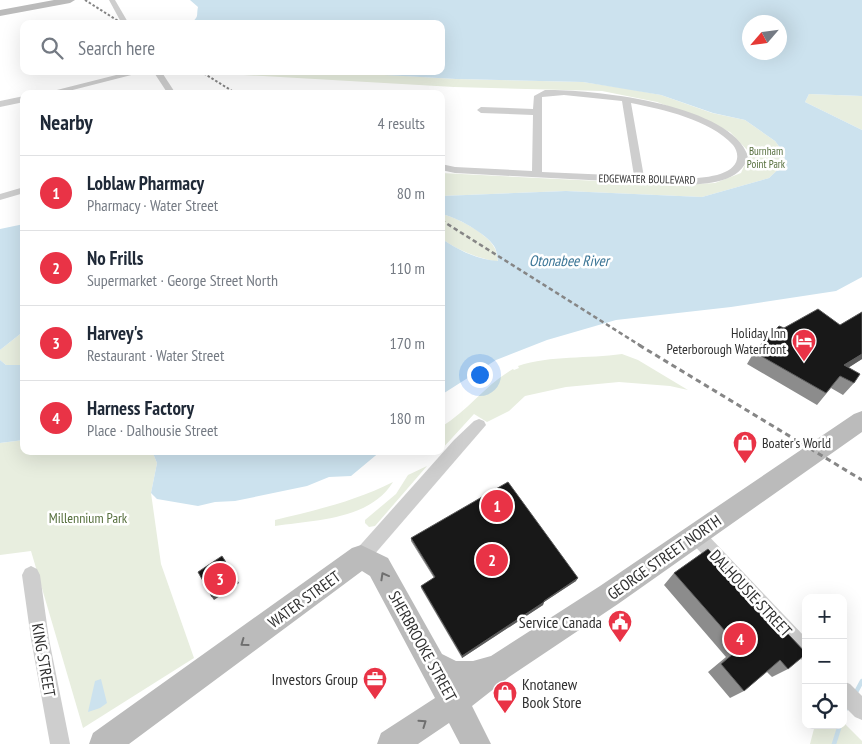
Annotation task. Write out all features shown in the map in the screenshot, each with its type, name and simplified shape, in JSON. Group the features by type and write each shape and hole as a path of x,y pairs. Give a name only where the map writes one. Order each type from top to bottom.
{"main road":[{"path":"0,13 70,0"},
{"name":"GEORGE STREET NORTH","path":"392,744 454,702 499,667 609,595 862,420"},
{"name":"SHERBROOKE STREET","path":"361,557 379,567 476,744"},
{"name":"WATER STREET","path":"104,744 361,557"},
{"path":"433,664 456,677 473,676 499,667"}],"street":[{"path":"112,0 124,20"},
{"path":"78,90 129,75"},
{"path":"160,75 170,90"},
{"name":"EDGEWATER BOULEVARD","path":"445,168 640,181 684,182 722,176 738,167 742,160 742,150 728,135 708,124 650,104 610,96 552,92 538,96 536,112"},
{"path":"0,104 20,100"},
{"path":"626,100 640,181"},
{"path":"481,110 536,112 537,174"},
{"path":"0,197 20,191"},
{"name":"WATER STREET","path":"361,557 480,425"},
{"name":"DALHOUSIE STREET","path":"696,535 802,648"},
{"name":"KING STREET","path":"32,575 40,639 60,744"},
{"path":"847,695 862,710"}],"green space":[{"name":"Burnham Point Park","path":"244,75 388,75 456,79 583,82 629,89 661,95 712,113 745,120 775,141 784,153 784,164 769,178 702,197 566,191 445,196 445,173 679,185 715,183 741,173 750,153 730,132 657,102 602,91 454,87"},
{"path":"809,94 862,96 862,130 805,102"},
{"path":"445,215 478,231 491,242 498,262 468,253 445,241"},
{"path":"20,334 20,365 6,365 0,360 0,350"},
{"path":"622,354 638,360 688,390 670,386 619,382 566,387 525,396 509,411 487,422 474,414 445,446 445,425 503,375 519,368 518,366 543,360"},
{"name":"Millennium Park","path":"20,440 20,455 154,455 157,463 151,493 161,564 194,658 83,728 31,551 0,555 0,443"},
{"path":"427,466 375,526 369,527 365,523 365,520 396,494 408,475"},
{"path":"393,482 383,495 356,511 340,516 275,526 275,520 350,500"},
{"path":"847,726 862,741 862,744 810,744 814,729 847,729"}],"water":[{"name":"Otonabee River","path":"190,0 862,0 862,96 809,94 805,102 862,130 862,277 836,291 731,307 616,320 547,340 496,360 445,392 445,241 468,254 498,261 495,248 485,236 462,222 445,215 445,196 566,191 702,197 769,178 785,163 784,153 775,141 745,120 713,113 661,95 583,82 384,75 445,75 445,20 193,20 198,7"},
{"path":"20,225 20,334 0,350 0,229"},
{"path":"0,360 6,365 20,365 20,440 0,443"},
{"path":"154,455 376,455 351,476 329,477 307,486 235,501 215,502 198,506 157,499 151,493 157,463"},
{"path":"101,679 107,703 100,708 88,712 95,681"}],"building":[{"name":"Holiday Inn Peterborough Waterfront","path":"818,309 840,325 862,312 862,354 844,365 860,374 854,383 840,376 826,393 754,352 779,326 784,328"},
{"path":"508,482 578,578 462,656 421,586 435,577 411,538"},
{"path":"708,549 802,649 802,657 788,669 780,660 744,691 721,664 740,648 674,573"},
{"path":"222,556 237,580 212,597 198,572"}],"waterway":[{"path":"855,694 862,681"},
{"path":"834,744 839,729"}],"railway":[{"path":"85,0 117,20"},
{"path":"206,75 231,90"},
{"path":"445,223 641,346"},
{"path":"639,345 862,480"}],"place":[{"name":"Holiday Inn Peterborough Waterfront","path":"804,362"},
{"name":"Boater's World","path":"745,464"},
{"name":"Loblaw Pharmacy","path":"497,506"},
{"name":"No Frills","path":"492,560"},
{"name":"Harvey's","path":"220,579"},
{"name":"Harness Factory","path":"740,639"},
{"name":"Service Canada","path":"620,643"},
{"name":"Investors Group","path":"375,700"},
{"name":"Knotanew Book Store","path":"505,714"}]}
